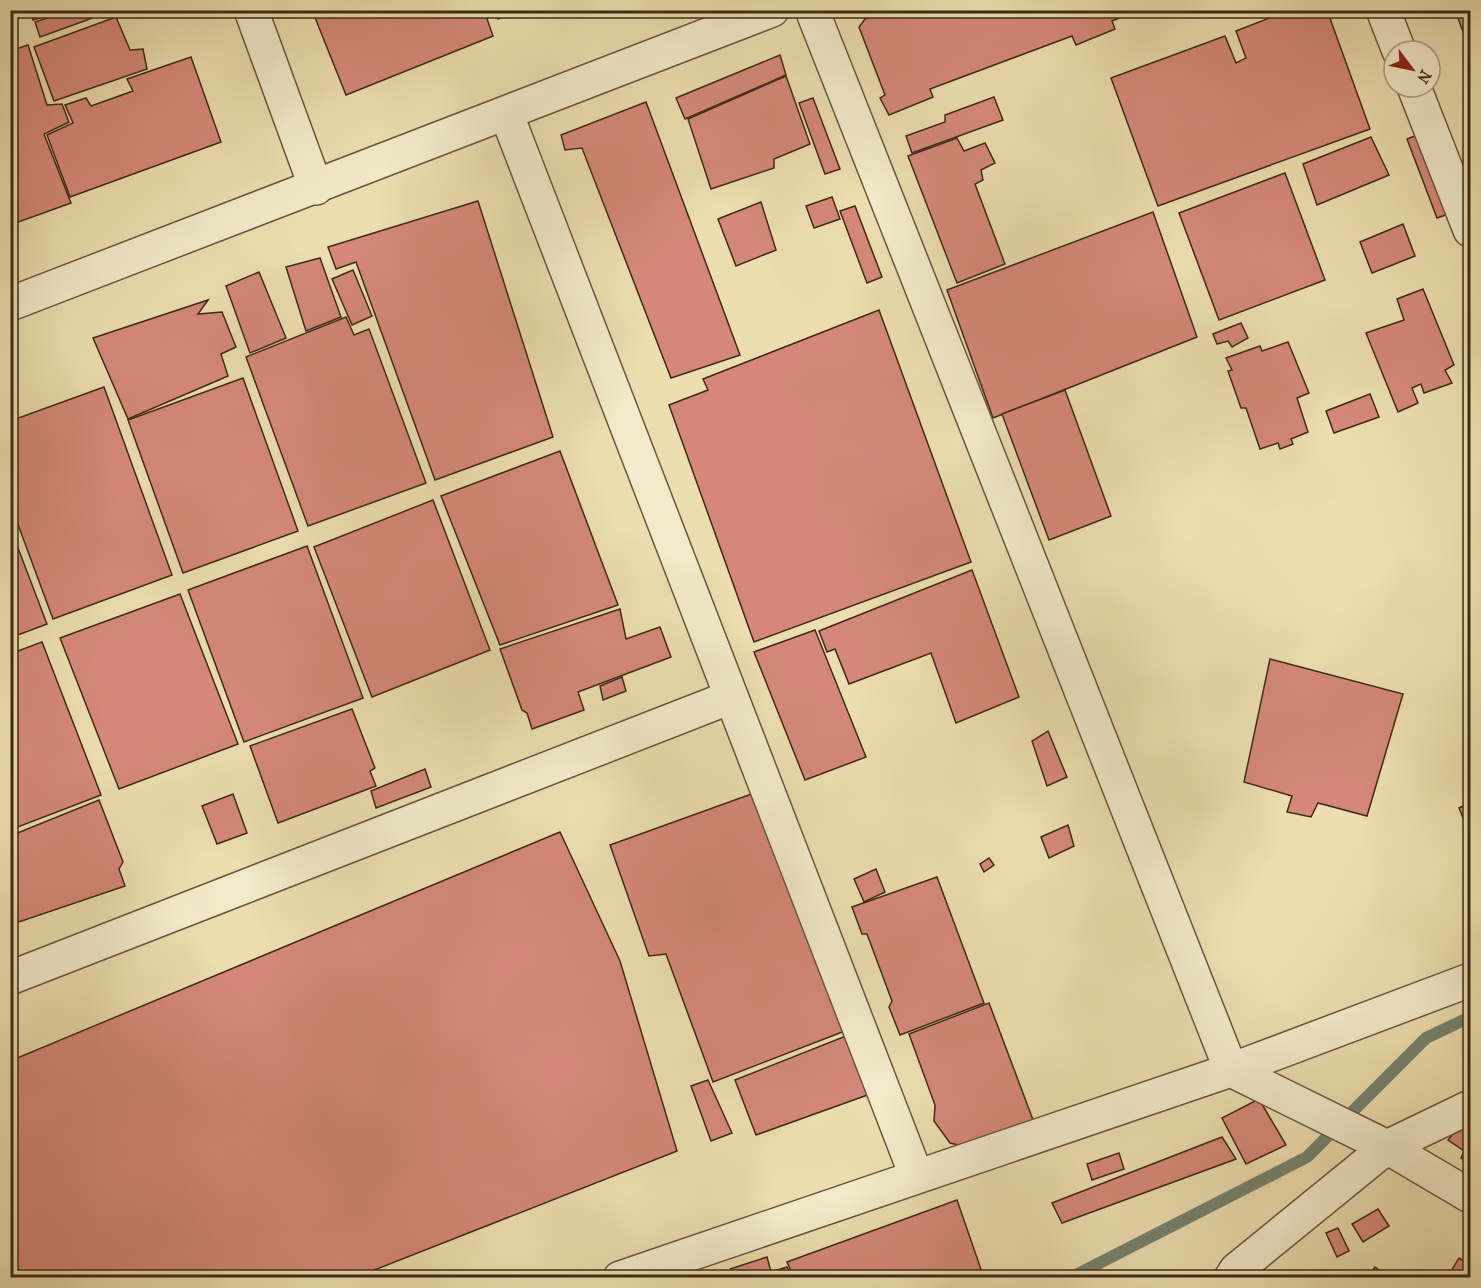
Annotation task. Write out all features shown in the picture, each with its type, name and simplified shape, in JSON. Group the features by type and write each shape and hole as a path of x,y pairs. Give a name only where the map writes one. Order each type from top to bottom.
{"street":[{"path":"251,10 316,188"},
{"path":"10,304 316,188 772,10"},
{"path":"812,10 1243,1076 1387,1147 1470,1196"},
{"path":"1383,10 1394,39"},
{"path":"1419,99 1470,230"},
{"path":"506,113 916,1175"},
{"path":"10,978 731,697"},
{"path":"620,1278 916,1175 1243,1076 1470,980"},
{"path":"1231,1278 1236,1270 1387,1147 1470,1107"}],"building":[{"path":"29,10 65,10 33,20"},
{"path":"71,10 109,12 40,37 35,22"},
{"path":"312,10 484,10 493,36 346,95"},
{"path":"495,10 517,10 498,19"},
{"path":"889,10 1139,10 1112,21 1115,29 1076,45 1072,36 930,89 933,97 889,115 880,98 885,95 859,27 865,19"},
{"path":"1290,10 1327,10 1370,129 1158,206 1111,78 1225,36 1236,63 1246,58 1236,31"},
{"path":"1455,10 1470,10 1470,51"},
{"path":"116,17 130,50 143,49 147,69 54,101 34,47"},
{"path":"28,45 47,105 62,104 69,122 44,134 71,203 10,225 10,51"},
{"path":"780,55 786,75 685,119 676,98"},
{"path":"191,57 221,142 70,197 47,135 73,123 65,105 86,98 91,106 133,91 127,79"},
{"path":"786,76 810,144 774,159 774,168 711,189 688,119"},
{"path":"994,97 1003,120 912,153 906,136 945,122 945,115"},
{"path":"813,98 840,169 825,174 799,103"},
{"path":"646,102 740,355 671,378 582,148 565,150 561,135"},
{"path":"1423,133 1454,212 1437,218 1407,139"},
{"path":"1371,137 1389,175 1317,205 1303,164"},
{"path":"957,138 964,151 985,143 995,163 981,170 983,180 975,184 1005,264 957,283 908,156"},
{"path":"1285,173 1325,280 1219,320 1179,213"},
{"path":"832,197 840,219 814,228 806,206"},
{"path":"478,201 553,437 435,480 356,262 336,269 328,247"},
{"path":"761,202 776,250 736,266 718,219"},
{"path":"855,206 882,277 867,283 840,211"},
{"path":"1153,212 1197,337 993,418 947,290"},
{"path":"1403,224 1415,256 1372,273 1360,242"},
{"path":"320,258 341,317 306,331 286,267"},
{"path":"353,270 372,316 352,325 332,279"},
{"path":"259,272 286,338 250,353 226,286"},
{"path":"1423,289 1454,365 1445,370 1452,383 1424,393 1421,384 1412,388 1418,403 1398,412 1366,333 1404,320 1397,299"},
{"path":"208,300 198,314 222,312 236,347 221,354 228,376 128,419 93,338"},
{"path":"879,310 971,562 754,642 669,405 708,390 703,379"},
{"path":"346,317 354,335 369,329 426,483 308,526 246,357"},
{"path":"1241,323 1248,338 1232,347 1228,341 1217,344 1213,334"},
{"path":"1288,342 1309,393 1297,398 1308,432 1291,439 1293,444 1280,449 1278,443 1260,449 1246,408 1241,408 1228,371 1232,370 1226,358 1260,346 1262,351"},
{"path":"243,378 298,531 183,573 128,420"},
{"path":"104,387 172,575 53,619 10,503 10,421"},
{"path":"1065,390 1111,516 1049,540 1002,414"},
{"path":"1370,394 1379,417 1334,433 1326,411"},
{"path":"560,451 618,605 500,645 441,496"},
{"path":"433,500 490,650 372,697 314,547"},
{"path":"10,527 47,624 10,638"},
{"path":"307,546 363,698 244,742 188,590"},
{"path":"972,570 1019,697 956,723 931,653 849,684 835,649 827,652 819,631"},
{"path":"180,594 238,744 119,789 60,638"},
{"path":"620,609 626,639 660,627 671,657 578,692 584,710 532,729 527,713 522,710 500,649"},
{"path":"815,630 866,757 805,780 754,652"},
{"path":"42,642 101,795 10,830 10,654"},
{"path":"1270,659 1403,694 1367,816 1318,803 1311,817 1287,812 1292,796 1244,782"},
{"path":"622,677 626,691 603,700 600,686"},
{"path":"352,709 375,768 370,771 376,786 278,823 250,746"},
{"path":"1048,731 1067,777 1047,786 1032,741"},
{"path":"425,769 431,787 376,808 371,791"},
{"path":"757,792 850,1029 713,1082 666,954 649,956 610,845"},
{"path":"233,794 247,833 217,844 202,806"},
{"path":"99,800 123,862 119,869 125,886 10,925 10,836"},
{"path":"1470,803 1470,820 1465,823 1459,808"},
{"path":"1068,825 1074,846 1049,858 1041,837"},
{"path":"560,832 620,961 677,1151 354,1278 10,1278 10,1061"},
{"path":"989,858 994,865 984,872 980,864"},
{"path":"876,869 885,892 864,902 854,879"},
{"path":"937,877 984,1003 900,1035 889,1007 892,1001 867,934 862,934 852,907"},
{"path":"989,1003 1035,1125 971,1148 950,1143 934,1121 935,1105 909,1034"},
{"path":"851,1034 873,1093 756,1135 735,1080"},
{"path":"708,1080 732,1133 711,1141 691,1086"},
{"path":"1259,1099 1286,1145 1246,1164 1222,1118"},
{"path":"1469,1114 1470,1164 1461,1158 1464,1151 1448,1140"},
{"path":"1222,1137 1236,1159 1062,1223 1052,1203"},
{"path":"1119,1153 1124,1169 1092,1180 1087,1164"},
{"path":"957,1200 984,1278 794,1278 787,1262"},
{"path":"1378,1209 1389,1226 1363,1242 1352,1224"},
{"path":"1338,1228 1349,1251 1337,1257 1326,1233"},
{"path":"767,1257 771,1272 787,1267 792,1278 732,1278 730,1269"},
{"path":"1459,1258 1470,1265 1470,1278 1448,1276"},
{"path":"1375,1267 1390,1278 1360,1278 1364,1272 1369,1275"}],"waterway":[{"path":"1070,1278 1307,1157 1426,1038 1470,1017"}]}
